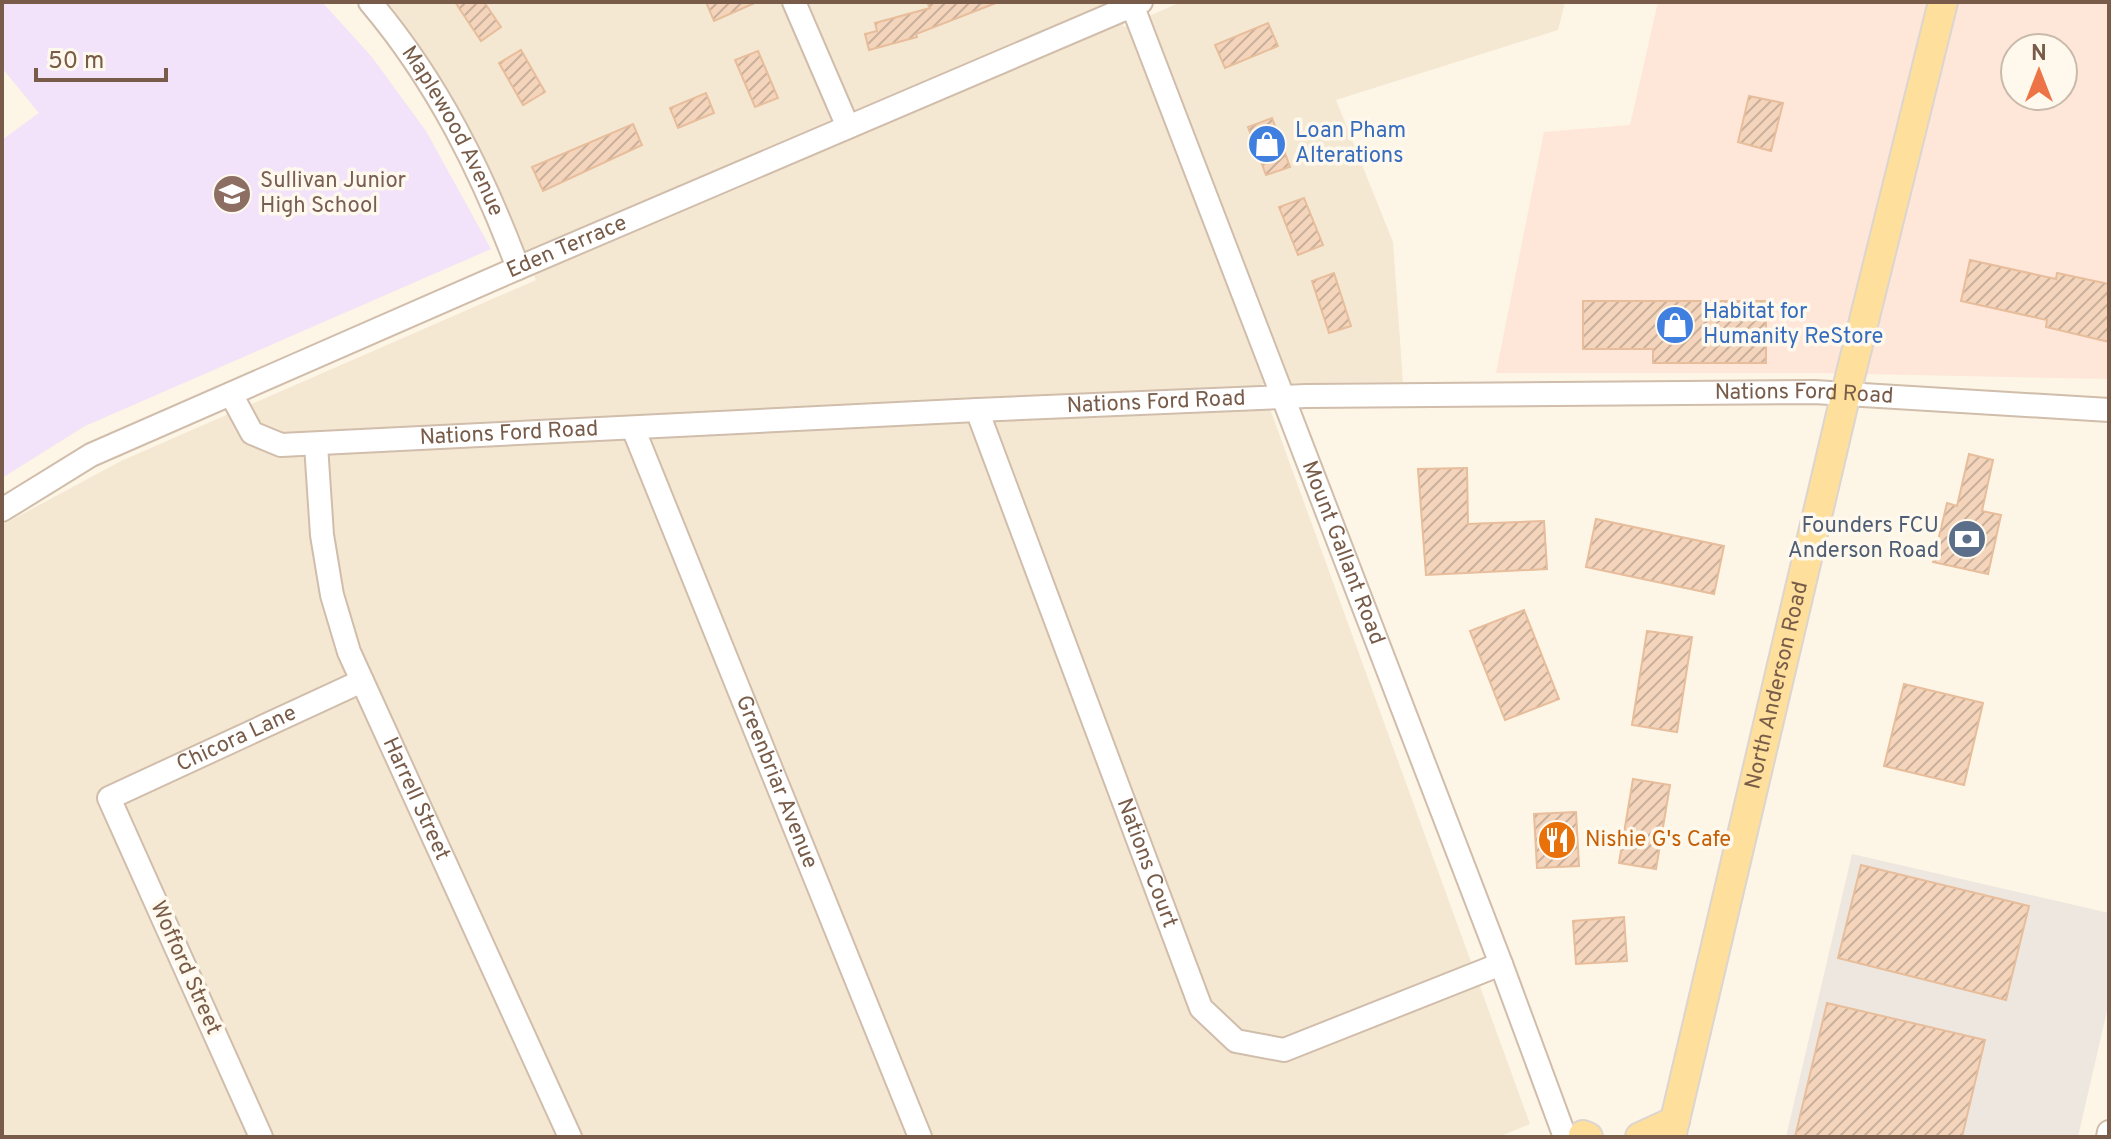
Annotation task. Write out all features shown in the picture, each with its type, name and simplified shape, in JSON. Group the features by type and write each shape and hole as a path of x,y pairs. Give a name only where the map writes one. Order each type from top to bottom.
{"main road":[{"name":"North Anderson Road","path":"1673,1129 1846,393 1943,2"},
{"path":"1640,1137 1673,1129"}],"street":[{"name":"Maplewood Avenue","path":"370,2 418,64 448,112 480,174 518,268"},
{"path":"794,2 848,127"},
{"name":"Eden Terrace","path":"2,510 91,455 1135,3"},
{"name":"Mount Gallant Road","path":"1135,3 1282,397 1553,1102 1580,1136"},
{"name":"Nations Ford Road","path":"231,394 252,433 281,445 1282,397 1846,393 2109,410"},
{"name":"Nations Court","path":"977,410 1201,1008 1236,1041 1284,1050 1501,964"},
{"name":"Greenbriar Avenue","path":"633,428 920,1137"},
{"name":"Harrell Street","path":"316,445 322,535 332,595 349,652 570,1137"},
{"name":"Chicora Lane","path":"109,798 362,681"},
{"name":"Wofford Street","path":"109,798 261,1137"}],"shaded area":[{"name":"Sullivan Junior High School","path":"2,2 322,2 371,56 426,131 491,249 85,426 2,478 2,140 39,113 2,68"},
{"path":"382,2 1114,2 1124,27 1181,2 1565,2 1558,30 1336,100 1393,242 1403,382 1261,384 1530,1124 1498,1137 2,1137 2,525 121,461 536,280 505,210"},
{"path":"1658,2 2109,2 2109,379 1822,373 1496,373 1544,132 1630,125"},
{"path":"1852,854 2109,913 2109,1002 2078,1137 1786,1137"}],"building":[{"path":"455,2 484,2 501,27 481,41"},
{"path":"706,2 757,2 714,21"},
{"path":"927,2 996,3 916,34 917,37 869,50 865,34 877,31 875,23 930,8"},
{"path":"1268,23 1278,46 1225,68 1215,45"},
{"path":"521,50 545,92 523,105 499,63"},
{"path":"758,51 778,98 755,107 735,60"},
{"path":"706,93 714,113 678,128 670,108"},
{"path":"1749,96 1783,103 1771,151 1738,142"},
{"path":"1272,118 1290,167 1266,175 1248,127"},
{"path":"633,124 642,145 543,191 532,167"},
{"path":"1304,198 1323,245 1298,255 1279,207"},
{"path":"1970,260 2056,279 2057,273 2109,284 2109,342 2046,327 2047,320 1961,301"},
{"path":"1334,273 1351,326 1329,333 1312,281"},
{"name":"Habitat for Humanity ReStore","path":"1583,301 1766,301 1766,363 1653,363 1653,349 1583,349"},
{"name":"Founders FCU Anderson Road","path":"1969,454 1993,460 1982,511 2001,515 1988,574 1933,562 1947,503 1957,506"},
{"path":"1467,468 1468,524 1544,521 1547,569 1426,575 1418,469"},
{"path":"1596,519 1724,546 1714,594 1586,567"},
{"path":"1524,610 1559,699 1505,720 1470,631"},
{"path":"1647,631 1692,637 1677,732 1632,725"},
{"path":"1904,684 1983,703 1964,785 1884,766"},
{"path":"1633,779 1670,785 1656,869 1619,863"},
{"name":"Nishie G's Cafe","path":"1576,812 1579,866 1537,868 1534,814"},
{"path":"1861,865 2029,906 2006,1000 1838,958"},
{"path":"1624,917 1627,961 1576,964 1573,921"},
{"path":"1827,1003 1985,1040 1962,1137 1795,1137"}],"place":[{"name":"Loan Pham Alterations","path":"1267,144"},
{"name":"Sullivan Junior High School","path":"232,194"},
{"name":"Habitat for Humanity ReStore","path":"1675,325"},
{"name":"Founders FCU Anderson Road","path":"1967,539"},
{"name":"Nishie G's Cafe","path":"1557,840"}]}
